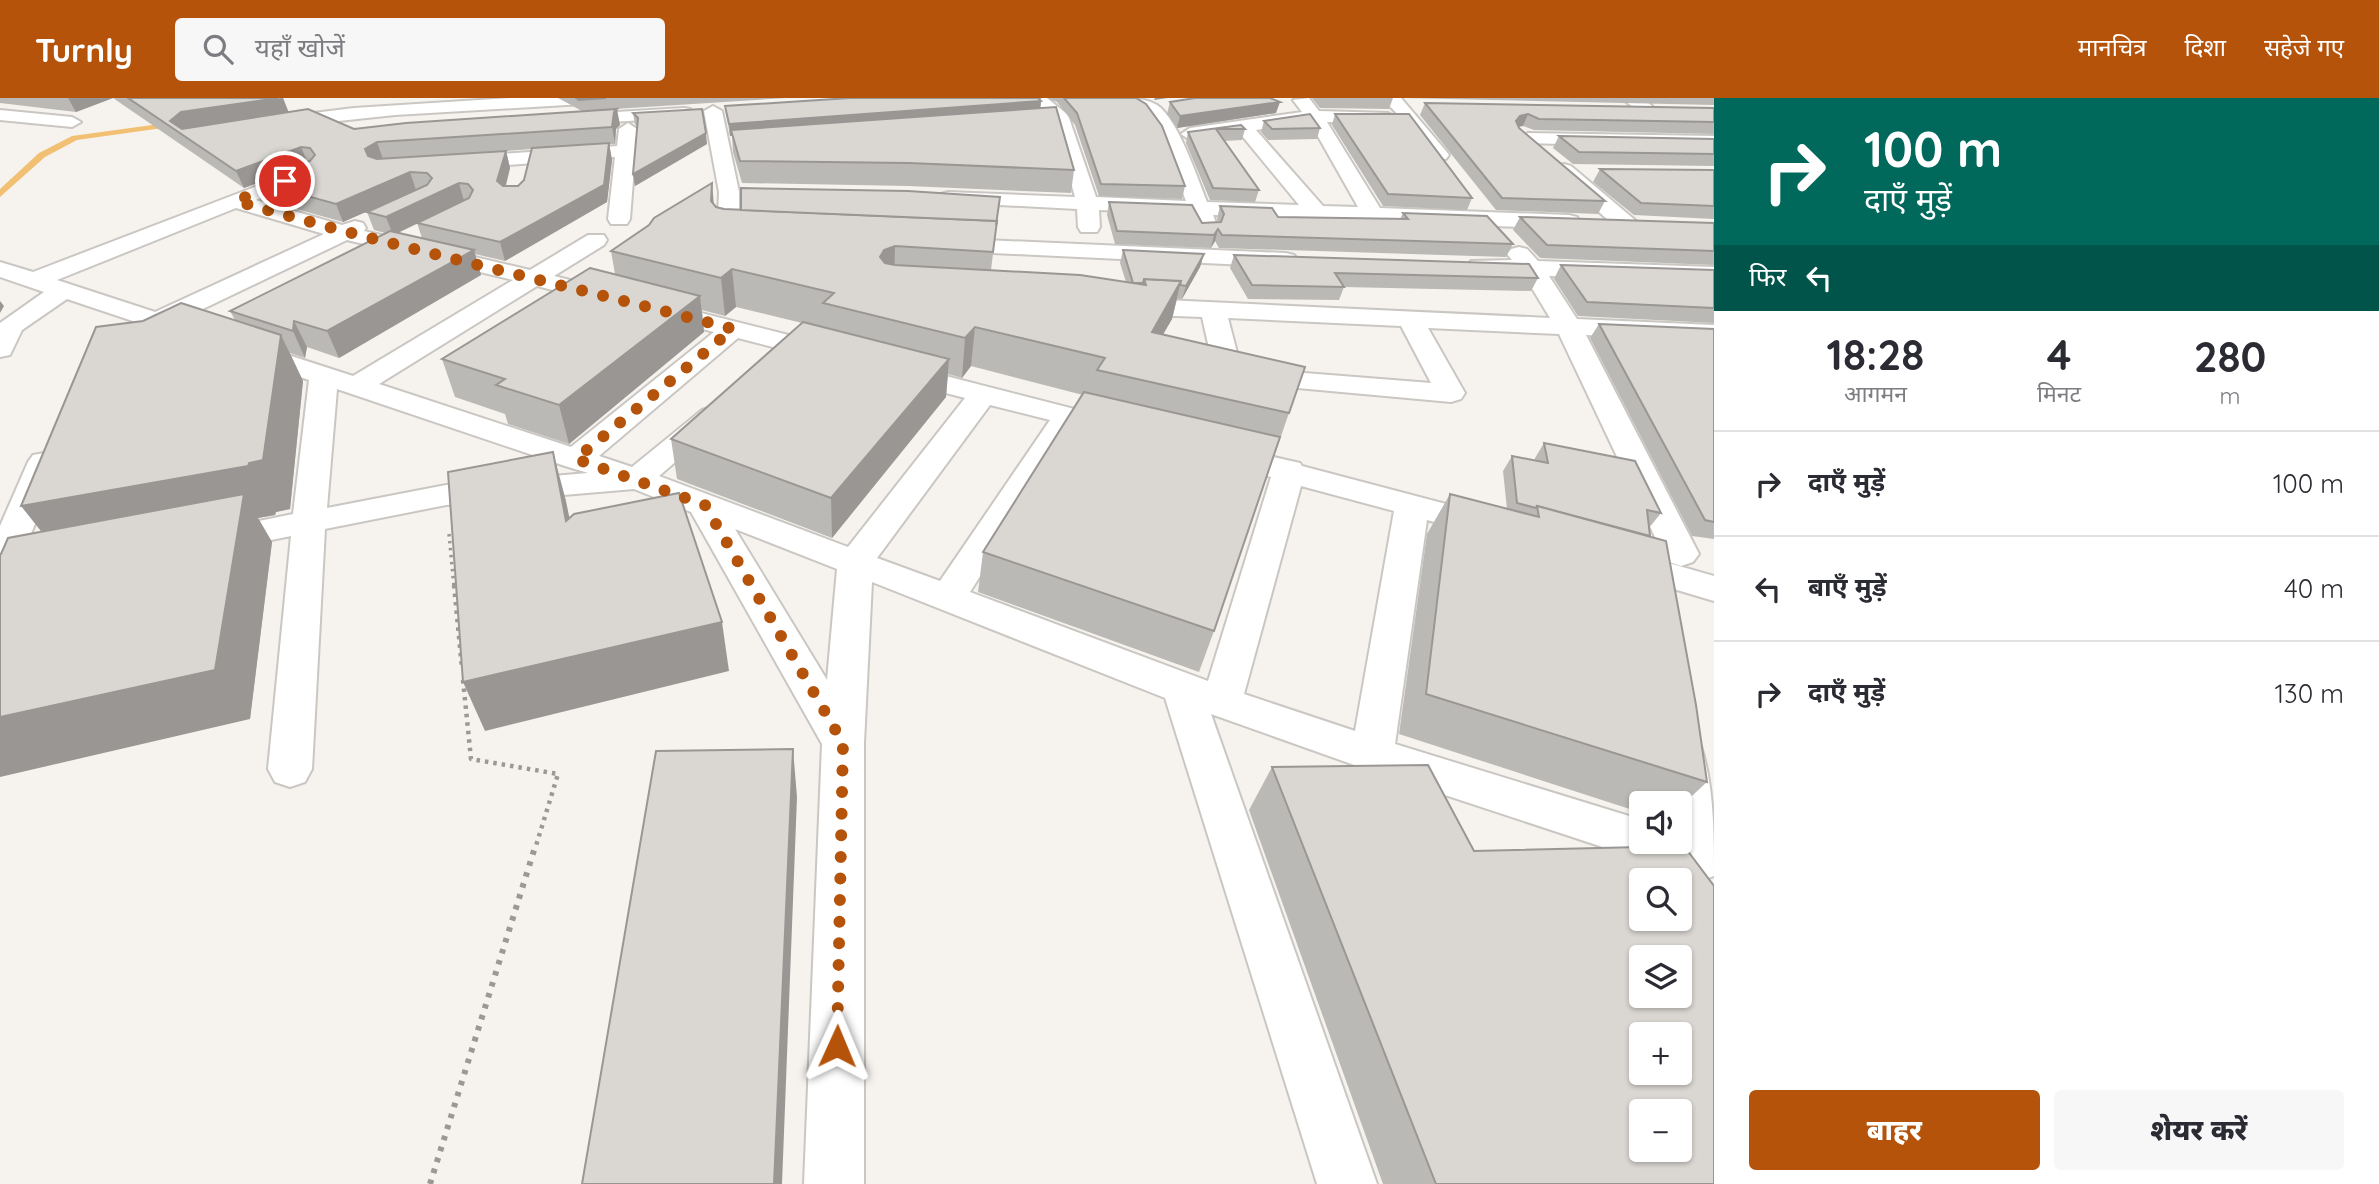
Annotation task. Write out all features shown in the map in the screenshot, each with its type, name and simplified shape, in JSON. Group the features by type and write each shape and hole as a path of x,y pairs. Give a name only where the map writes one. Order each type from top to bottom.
{"street":[{"path":"463,104 490,98"},
{"path":"255,126 321,116 463,104 507,105 602,98"},
{"path":"1036,98 1062,120 1088,205 1088,278"},
{"path":"1128,98 1152,109 1171,136 1219,258 1228,299 1229,375 1451,393 1410,319"},
{"path":"1301,98 1373,215"},
{"path":"1626,104 1655,111"},
{"path":"1152,109 1176,105"},
{"path":"1171,136 1314,116 1407,107 1453,173"},
{"path":"550,121 720,110 729,145 728,235 770,237"},
{"path":"0,115 72,122"},
{"path":"619,219 624,151 631,116"},
{"path":"1035,121 1062,120"},
{"path":"1509,123 1627,225"},
{"path":"1243,126 1317,213"},
{"path":"1528,139 1714,142"},
{"path":"435,165 624,151"},
{"path":"519,184 526,158"},
{"path":"1567,173 1594,173"},
{"path":"0,349 12,326 51,284 285,181"},
{"path":"729,192 756,192"},
{"path":"1470,195 1531,267 1569,325 1667,562 1660,612"},
{"path":"922,196 1088,205 1652,226"},
{"path":"236,201 344,233 530,278 603,284 733,329 787,355 857,361 1145,436"},
{"path":"158,320 378,217"},
{"path":"361,264 432,227"},
{"path":"290,769 309,522 340,380 596,240"},
{"path":"923,244 1314,261"},
{"path":"1463,265 1714,274"},
{"path":"0,269 51,284 106,316 158,320 227,333 340,380 429,398 576,459 637,479 1202,694 1372,754 1629,836"},
{"path":"558,315 603,284"},
{"path":"1100,305 1228,299 1410,319 1569,325 1709,338"},
{"path":"576,459 733,329"},
{"path":"834,1184 843,743 855,562 983,394"},
{"path":"188,546 446,495 637,479 733,399"},
{"path":"948,597 1067,417"},
{"path":"9,575 53,441"},
{"path":"1197,448 1289,470 1519,535"},
{"path":"1289,470 1202,694 1347,1184"},
{"path":"705,505 843,743"},
{"path":"1372,754 1412,506"},
{"path":"1600,556 1667,562 1714,589"},
{"path":"1676,709 1693,869"},
{"path":"1666,854 1693,869"}],"path":[{"path":"430,1184 558,774 471,759 446,495"}],"building":[{"path":"128,98 278,98 181,112 170,121 182,129 308,109 354,129 617,109 612,127 377,142 365,149 368,156 377,159 506,151 497,181 503,186 518,186 524,180 532,148 609,143 604,185 500,242 417,223 469,198 473,190 468,184 459,183 386,217 367,212 427,185 432,178 427,173 410,172 336,204 256,182 310,161 315,155 310,148 301,147 236,171"},
{"path":"850,98 1038,98 1041,101 729,124 725,106"},
{"path":"1064,98 1136,98 1146,104 1162,126 1185,186 1101,184 1077,113"},
{"path":"1195,98 1270,98 1280,102 1180,116 1170,102"},
{"path":"1425,103 1714,108 1714,122 1539,119 1528,114 1520,116 1516,121 1519,128 1605,201 1502,198"},
{"path":"1056,107 1074,170 909,163 740,161 731,130"},
{"path":"702,109 706,133 633,174 638,118 633,113"},
{"path":"1310,114 1320,128 1272,129 1264,121"},
{"path":"1335,114 1409,114 1472,198 1388,194"},
{"path":"1241,125 1245,129 1216,129 1259,190 1213,188 1188,132"},
{"path":"1559,136 1714,139 1714,154 1579,152"},
{"path":"1600,169 1714,170 1714,206 1641,203"},
{"path":"712,183 711,201 716,207 724,209 997,221 993,252 895,246 884,250 880,257 885,263 1080,275 1146,285 1144,279 1181,281 1152,332 1305,367 1289,413 1097,370 1105,358 975,327 965,338 823,303 834,293 732,269 721,278 611,251 649,225 654,218"},
{"path":"741,188 908,191 1000,197 997,221 741,210"},
{"path":"1109,202 1192,205 1202,223 1221,222 1224,214 1220,206 1272,208 1278,217 1408,219 1403,213 1487,216 1513,244 1222,235 1218,229 1214,235 1117,231"},
{"path":"1520,217 1714,223 1714,251 1547,245"},
{"path":"390,231 474,250 327,331 294,321 293,331 230,311"},
{"path":"1123,250 1204,254 1186,286 1180,285 1181,281 1144,279 1143,283 1133,283"},
{"path":"1234,255 1529,264 1538,278 1335,273 1344,287 1252,285"},
{"path":"1561,265 1714,270 1714,308 1587,302"},
{"path":"590,268 700,296 559,405 496,385 505,379 442,359"},
{"path":"181,303 281,335 263,460 249,463 248,466 21,506 96,327 143,321"},
{"path":"803,322 949,359 831,498 671,439"},
{"path":"1599,324 1714,329 1714,522 1705,520"},
{"path":"1084,392 1280,437 1214,631 983,552"},
{"path":"1544,443 1635,461 1661,513 1647,510 1650,536 1517,503 1512,456 1548,463"},
{"path":"553,452 566,521 574,514 679,493 722,622 463,682 448,472"},
{"path":"244,494 215,670 0,717 0,554 8,538"},
{"path":"1450,494 1539,517 1537,506 1666,541 1707,782 1426,694"},
{"path":"793,749 774,1184 582,1184 656,751"},
{"path":"1428,765 1474,851 1629,847 1629,854 1690,854 1714,886 1714,1184 1436,1184 1272,767"}],"waterway":[{"path":"0,194 42,155 75,138 174,124"}],"route":[{"path":"285,181 236,201 344,233 593,292 733,329 576,459 705,505 843,743 837,1046"}]}
